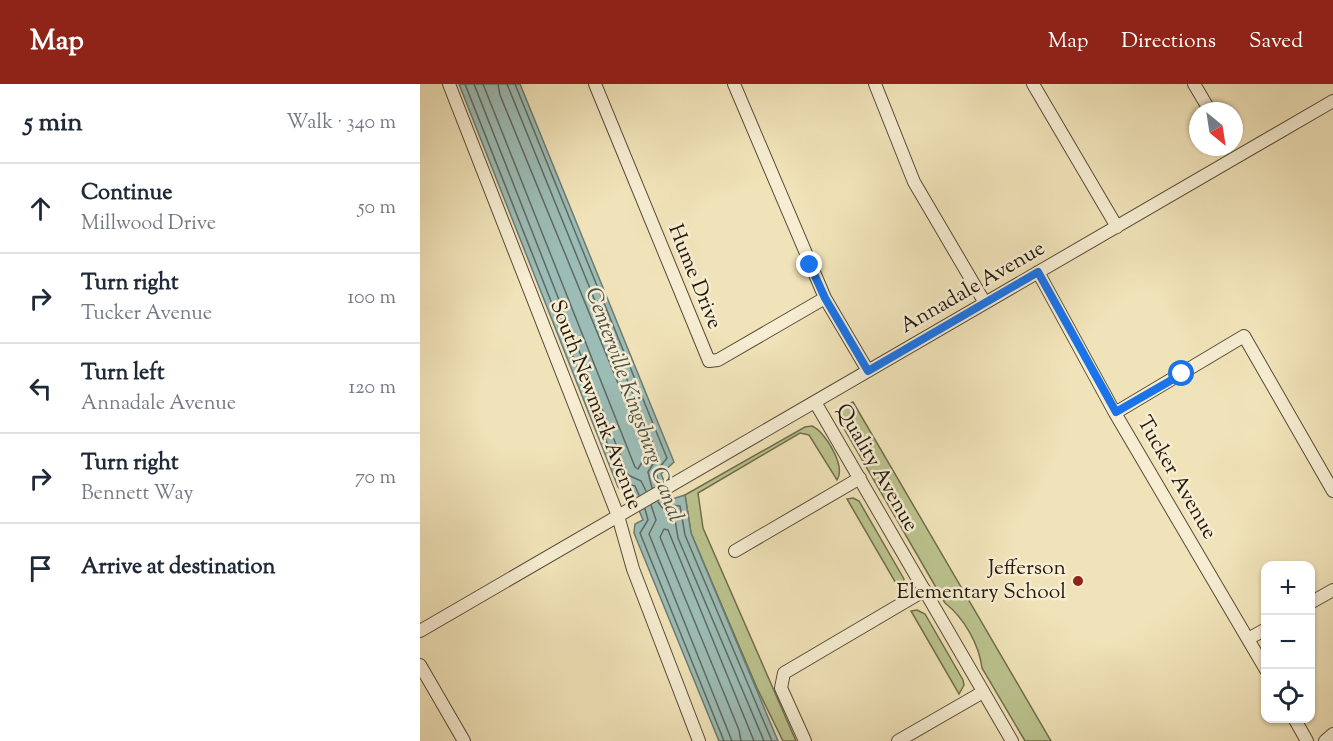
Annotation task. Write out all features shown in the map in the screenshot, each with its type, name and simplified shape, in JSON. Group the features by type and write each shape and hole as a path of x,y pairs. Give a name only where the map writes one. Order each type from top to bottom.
{"street":[{"name":"South Newmark Avenue","path":"449,84 618,516 633,569 699,741"},
{"name":"Hume Drive","path":"595,84 709,361 718,360 825,298"},
{"path":"734,84 825,298 868,371"},
{"path":"875,84 914,182 985,303"},
{"path":"1033,84 1117,227"},
{"path":"1194,84 1205,102"},
{"name":"Annadale Avenue","path":"1243,147 1333,101"},
{"name":"Annadale Avenue","path":"420,630 1117,227 1228,156"},
{"name":"Tucker Avenue","path":"1038,272 1116,412 1265,669"},
{"path":"1116,412 1244,336 1333,491"},
{"name":"Quality Avenue","path":"815,402 1012,741"},
{"path":"735,551 860,478"},
{"path":"805,741 782,688 781,678 789,669 925,590"},
{"path":"1315,601 1333,590"},
{"path":"1248,639 1261,632"},
{"path":"420,665 464,741"},
{"path":"898,741 983,692"},
{"path":"1297,723 1306,741"},
{"path":"1324,741 1333,734"}],"green space":[{"path":"853,402 1051,741 1025,741 982,668 978,650 970,632 945,603 839,420 842,407"},
{"path":"812,426 823,435 833,450 839,467 837,480 809,435 800,433 698,493 703,528 796,741 783,741 757,688 691,533 685,495 805,427"},
{"path":"853,498 859,501 904,579 901,592 847,499"},
{"path":"917,610 925,614 963,680 964,685 959,694 911,611"}],"water":[{"name":"Centerville Kingsburg Canal","path":"459,84 520,84 674,462 661,474 672,499 685,495 691,533 778,741 719,741 634,533 635,524 643,520 631,491 623,492 618,487"}],"place":[{"name":"Jefferson Elementary School","path":"1078,581"}],"route":[{"path":"810,265 825,298 868,371 1038,272 1116,412 1182,374"}]}
